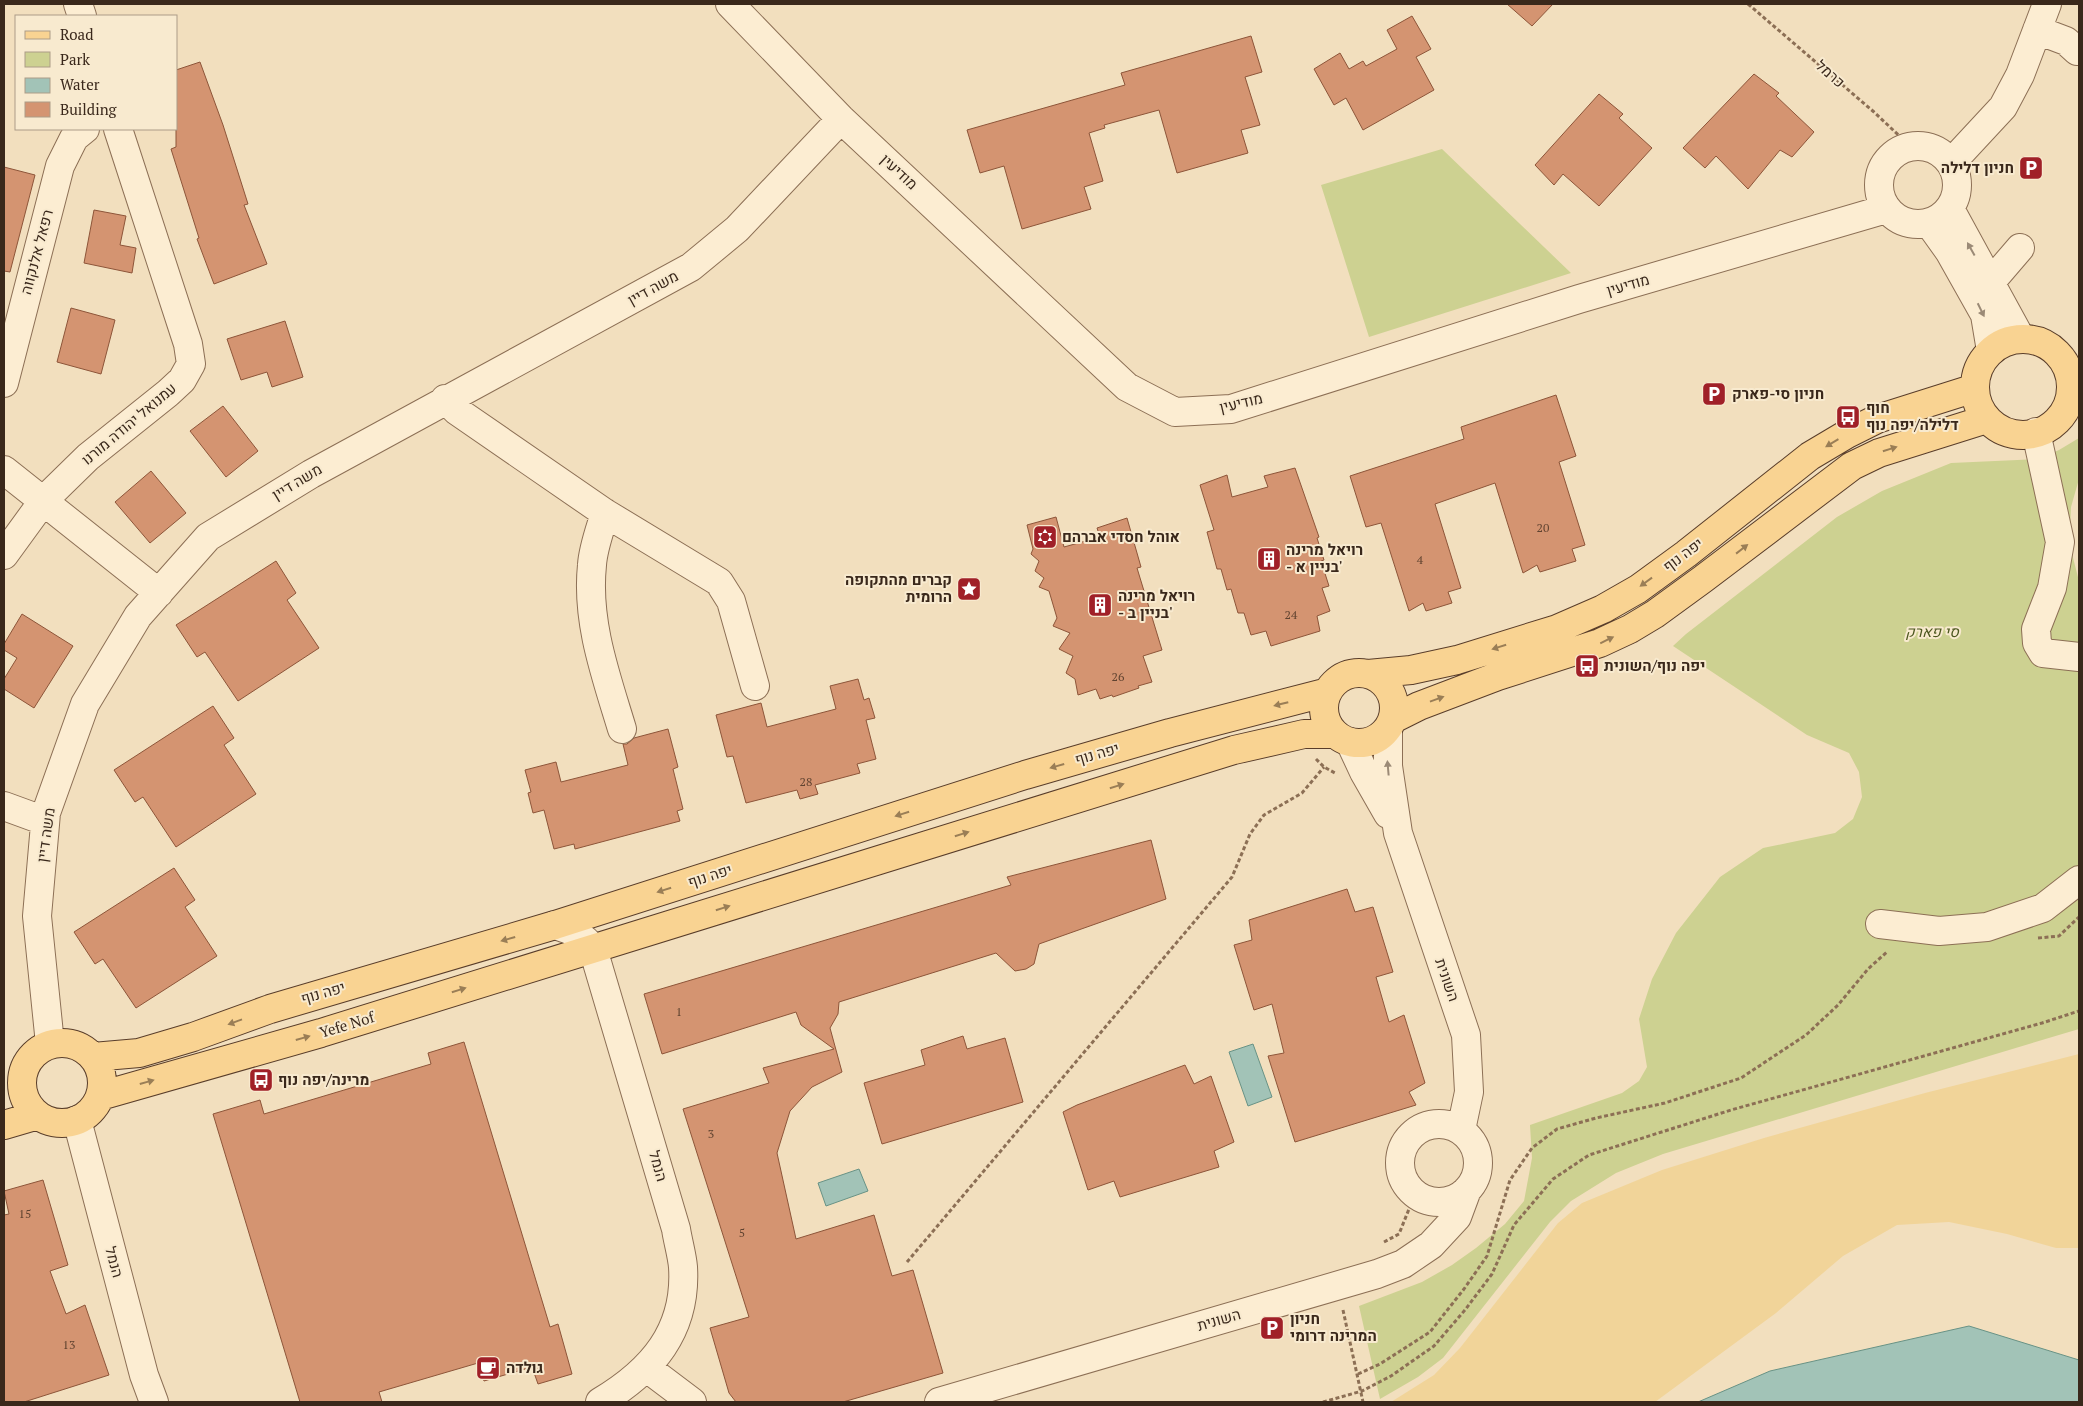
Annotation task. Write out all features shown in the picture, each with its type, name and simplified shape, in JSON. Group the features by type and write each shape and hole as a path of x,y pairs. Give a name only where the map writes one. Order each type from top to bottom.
{"main road":[{"path":"2020,337 2043,343 2072,359 2071,383 2075,393 2066,409 2056,422 2044,430 2029,434 2014,434 1999,428 1987,418 1981,410 1975,388 1979,368 1991,351 2002,343 2020,337"},
{"name":"יפה נוף","path":"1368,674 1411,670 1457,660 1557,630 1603,609 1638,588 1686,554 1810,456 1877,419 1975,388"},
{"name":"יפה נוף","path":"1390,724 1419,706 1498,676 1600,643 1623,632 1655,614 1852,466 1879,453 1987,418"},
{"path":"593,949 1234,750 1304,734 1368,742 1379,738 1390,724 1395,708 1393,696 1379,678 1368,674 1356,673 1345,676 1335,683 1328,692 1324,702 1324,714 1328,724 1343,738"},
{"name":"יפה נוף","path":"93,1057 139,1053 193,1037 270,1009 555,925 1025,775 1179,730 1328,692"},
{"name":"Yefe Nof","path":"100,1096 321,1033 593,949"},
{"path":"62,1042 73,1044 84,1049 93,1057 101,1076 100,1096 95,1106 77,1120 57,1123 38,1115 30,1108 24,1098 21,1087 13,1080 31,1056 50,1044 62,1042"},
{"path":"4,1125 38,1115"}],"street":[{"name":"מודיעין","path":"730,4 842,118 1127,387 1175,412 1231,408 1570,302 1886,209"},
{"path":"1951,163 2004,107 2020,75 2047,4"},
{"path":"2037,30 2066,41 2077,51"},
{"name":"משה דיין","path":"50,1044 37,916 46,812 85,704 138,616 208,537 311,474 445,399 691,267 736,229 842,118"},
{"name":"רפאל אלנקווה","path":"4,383 60,166 74,138 84,130"},
{"name":"עמנואל יהודה מורנו","path":"4,555 44,500 88,457 168,393 182,380 191,364 188,344 118,130"},
{"path":"1910,146 1922,146 1933,148 1943,154 1951,163 1956,174 1958,186 1955,199 1939,216 1910,224 1893,216 1886,209 1880,196 1878,183 1881,170 1888,158 1910,146"},
{"path":"1939,216 1990,283 2020,337"},
{"path":"1939,216 1949,251 1985,315 1991,351"},
{"path":"1990,283 2020,248"},
{"path":"445,399 457,411 605,513 720,582 731,601 755,686"},
{"path":"2036,432 2060,542 2052,588 2036,629 2037,643 2043,653 2079,658"},
{"path":"4,470 159,593"},
{"path":"605,513 592,564 592,604 597,647 622,729"},
{"name":"השונית","path":"939,1402 1368,1276 1403,1264 1431,1244 1457,1217 1467,1190 1474,1181 1478,1159 1475,1148 1461,1130 1469,1092 1466,1035 1398,833 1388,766 1390,724"},
{"name":"השונית","path":"1343,738 1398,833"},
{"path":"4,806 45,821"},
{"path":"1886,936 1987,928 2043,908 2079,880"},
{"path":"555,925 579,935 593,949"},
{"name":"הנמל","path":"593,949 676,1229 683,1266 683,1292 678,1318 664,1346 647,1368 624,1388 600,1402"},
{"name":"הנמל","path":"77,1120 144,1375 154,1402"},
{"path":"1461,1130 1448,1125 1435,1124 1422,1127 1411,1134 1403,1145 1400,1158 1400,1172 1406,1184 1415,1194 1436,1202 1458,1197 1467,1190"},
{"path":"647,1368 692,1402"}],"path":[{"name":"כרמל","path":"1748,4 1874,112 1910,146"},
{"path":"1304,734 1311,754 1324,767 1342,776 1364,772"},
{"path":"907,1262 1232,877 1250,834 1264,815 1302,793 1324,767"},
{"path":"2035,939 2059,936 2079,917"},
{"path":"1358,1374 1380,1364 1430,1332 1464,1289 1487,1256 1510,1180 1532,1148 1557,1129 1596,1118 1665,1103 1741,1078 1806,1035 1838,1005 1868,969 1886,936"},
{"path":"1324,1402 1362,1390 1391,1376 1434,1346 1465,1310 1492,1274 1514,1225 1553,1179 1589,1155 1731,1110 2079,1011"}],"green space":[{"path":"1442,149 1571,273 1369,337 1321,185"},
{"name":"סי פארק","path":"2079,438 2079,479 2071,507 2070,530 2071,550 2079,581 2079,1029 1663,1154 1616,1173 1571,1201 1550,1222 1443,1358 1418,1377 1380,1399 1359,1306 1422,1282 1452,1265 1505,1224 1524,1201 1532,1158 1530,1125 1622,1093 1639,1081 1647,1067 1639,1019 1652,979 1676,933 1720,877 1763,848 1835,833 1853,819 1862,797 1859,772 1849,753 1807,735 1673,646 1837,517 1882,491 1951,463 2038,459 2059,450"}],"sand":[{"path":"2079,1054 2079,1248 2056,1248 2007,1234 1949,1222 1897,1225 1843,1256 1776,1313 1655,1402 1391,1402 1434,1375 1460,1348 1558,1223 1582,1203 1662,1170 1764,1138 1925,1093"}],"water":[{"path":"1253,1044 1272,1097 1248,1106 1229,1052"},
{"path":"859,1169 868,1191 826,1206 818,1183"},
{"path":"1969,1326 2079,1360 2079,1402 1698,1402 1770,1371"}],"building":[{"path":"1507,4 1553,4 1532,26"},
{"path":"1412,16 1431,49 1416,57 1434,90 1363,130 1346,98 1334,105 1314,69 1340,53 1349,69 1363,61 1366,66 1397,49 1387,30"},
{"path":"1251,36 1262,72 1245,77 1260,125 1241,130 1248,153 1177,173 1159,110 1104,125 1105,128 1089,133 1103,181 1084,187 1091,209 1022,229 1004,166 980,173 967,130 1125,85 1121,73"},
{"path":"200,62 223,125 248,204 244,205 267,264 214,284 197,239 199,238 171,149 176,147 176,130 178,130 178,69"},
{"path":"1754,74 1779,93 1776,96 1814,132 1792,157 1780,150 1748,189 1716,156 1705,168 1683,148"},
{"path":"1599,94 1623,114 1619,118 1652,148 1599,206 1563,174 1554,185 1535,165"},
{"path":"4,167 35,175 10,272 4,271"},
{"path":"94,210 126,216 120,245 136,248 132,273 84,263"},
{"path":"71,308 115,320 101,374 57,362"},
{"path":"285,321 303,377 272,387 267,372 241,380 227,339"},
{"path":"1556,395 1576,456 1559,462 1585,545 1572,549 1576,561 1540,572 1537,565 1523,573 1495,483 1435,504 1461,588 1448,592 1452,603 1426,611 1423,603 1409,611 1381,523 1366,527 1350,476 1464,439 1461,427"},
{"path":"223,406 258,451 226,477 190,431"},
{"name":"רויאל מרינה - בניין א'","path":"1295,468 1319,537 1317,538 1324,560 1321,561 1329,586 1322,588 1330,611 1317,616 1320,631 1271,646 1266,631 1251,635 1244,613 1238,613 1231,589 1227,590 1221,569 1217,569 1207,532 1214,530 1200,485 1227,475 1232,497 1268,487 1264,476"},
{"path":"151,471 186,513 150,543 115,502"},
{"name":"רויאל מרינה - בניין ב'","path":"1056,517 1064,547 1100,537 1097,528 1127,518 1141,567 1137,568 1162,650 1143,656 1152,682 1113,697 1112,695 1100,699 1096,689 1078,695 1075,679 1066,673 1073,656 1059,649 1070,633 1053,626 1057,618 1049,591 1039,587 1044,578 1035,571 1039,561 1031,554 1033,549 1027,525"},
{"path":"276,561 296,593 287,600 319,648 238,701 205,652 197,657 176,625"},
{"path":"22,614 73,646 34,708 4,689 4,679 17,658 4,650 4,644"},
{"path":"858,679 864,700 869,698 875,718 866,720 876,759 857,764 860,773 815,785 818,794 800,799 797,790 746,803 733,756 727,757 716,715 761,703 767,727 836,709 830,686"},
{"path":"213,706 234,738 224,745 256,794 176,847 143,797 135,802 114,770"},
{"path":"668,729 678,767 673,769 683,809 677,811 680,821 575,849 574,844 554,849 544,810 533,813 528,793 531,792 525,770 556,762 561,782 628,765 623,744 627,744 634,738"},
{"path":"1151,840 1166,899 1039,944 1034,964 1026,969 1015,971 996,953 839,1002 838,1014 830,1028 842,1072 812,1087 790,1111 777,1153 796,1239 874,1215 892,1276 913,1270 943,1373 843,1402 736,1402 729,1393 710,1328 749,1317 683,1109 769,1083 763,1068 834,1049 801,1025 796,1012 662,1054 644,994 1011,885 1007,877"},
{"path":"174,868 195,900 185,907 217,956 136,1008 103,959 95,964 74,932"},
{"path":"1347,889 1355,912 1373,907 1393,972 1376,977 1389,1022 1404,1015 1425,1083 1409,1092 1416,1105 1295,1142 1268,1056 1284,1053 1272,1004 1254,1010 1234,945 1252,940 1249,920"},
{"path":"963,1036 967,1049 1005,1038 1023,1102 882,1144 864,1083 925,1065 921,1050"},
{"path":"464,1042 550,1327 558,1324 572,1374 538,1384 532,1367 484,1381 478,1363 379,1392 382,1402 300,1402 213,1114 260,1100 264,1114 431,1064 428,1053"},
{"path":"1185,1065 1194,1084 1211,1076 1234,1142 1214,1151 1219,1167 1120,1197 1114,1181 1088,1190 1063,1112"},
{"path":"43,1180 68,1265 50,1271 66,1314 85,1305 109,1375 24,1402 4,1402 4,1215 9,1214 4,1191"}],"place":[{"name":"חניון דלילה","path":"2031,168"},
{"name":"חניון סי-פארק","path":"1714,394"},
{"name":"חוף דלילה/יפה נוף","path":"1848,417"},
{"name":"אוהל חסדי אברהם","path":"1045,537"},
{"name":"רויאל מרינה - בניין א'","path":"1269,559"},
{"name":"קברים מהתקופה הרומית","path":"969,589"},
{"name":"רויאל מרינה - בניין ב'","path":"1100,605"},
{"name":"יפה נוף/השונית","path":"1587,666"},
{"name":"מרינה/יפה נוף","path":"261,1080"},
{"name":"חניון המרינה דרומי","path":"1272,1328"},
{"name":"גולדה","path":"488,1368"}]}
